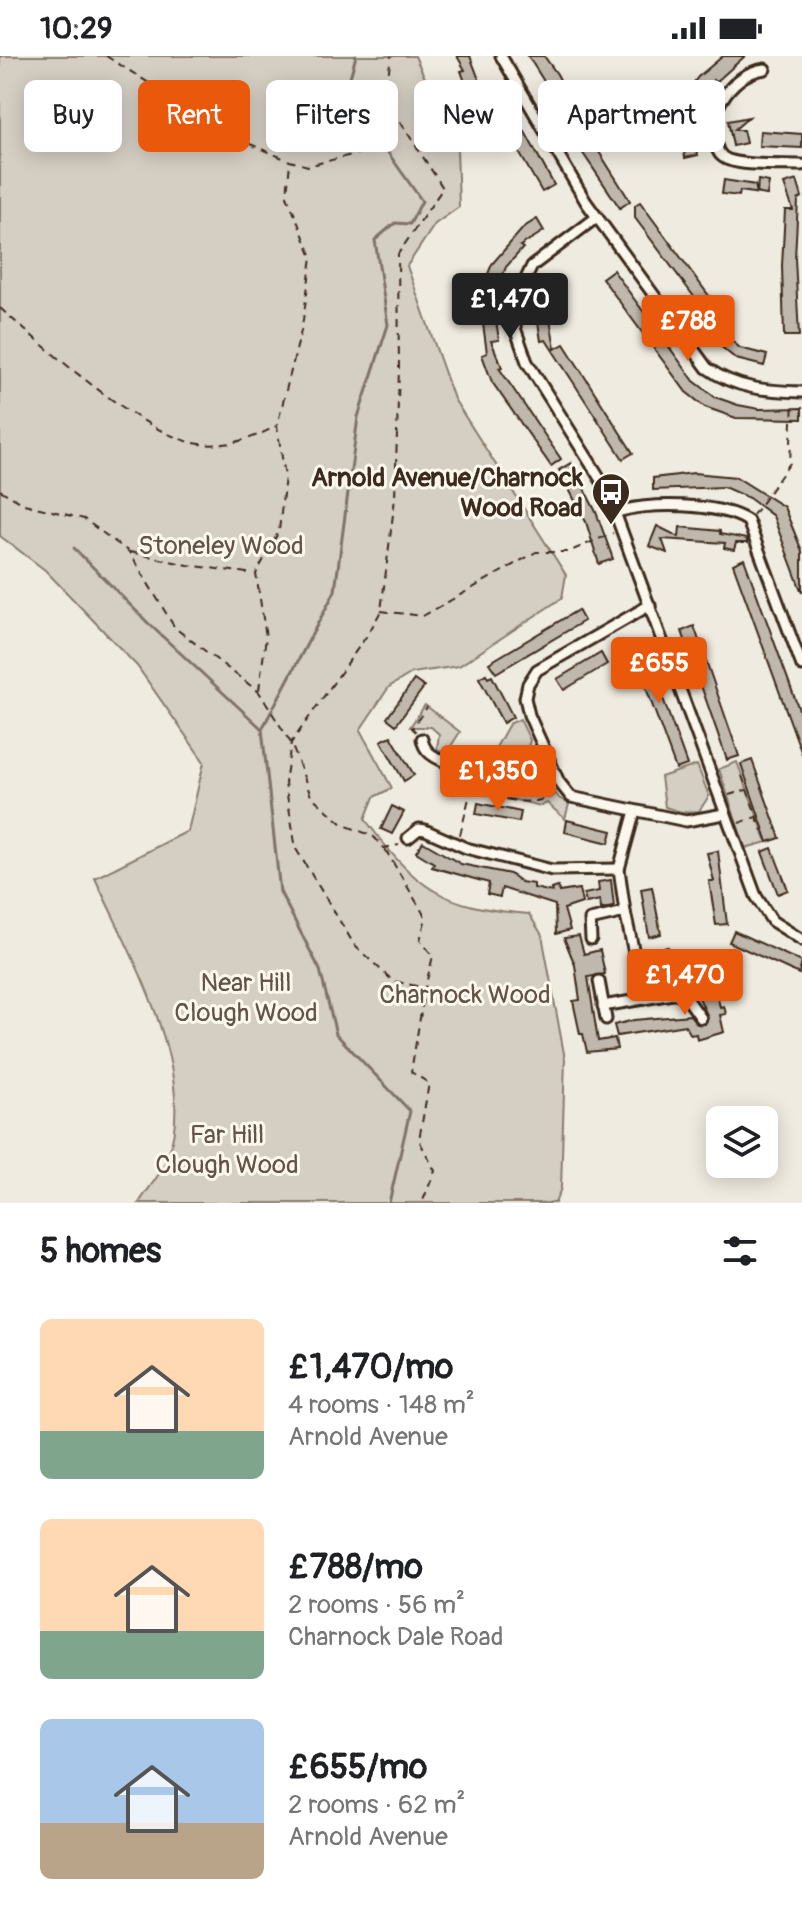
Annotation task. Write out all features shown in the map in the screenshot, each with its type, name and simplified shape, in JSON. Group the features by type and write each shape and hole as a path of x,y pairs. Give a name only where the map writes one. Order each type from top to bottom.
{"street":[{"path":"501,56 597,217 707,368 742,386 798,392"},
{"path":"765,69 752,72 718,104 712,120 716,148 720,155 733,162 802,165"},
{"path":"597,217 532,266 514,314 519,345 598,471 650,605 724,814 763,911 784,931 802,940"},
{"path":"615,513 632,509 712,508 732,512 748,521 802,666"},
{"path":"650,605 609,626 531,677 526,691 526,706 563,789 578,799 686,821 724,814"},
{"path":"422,739 431,755 464,771 501,771 548,758"},
{"path":"635,811 619,869 644,999"},
{"path":"408,838 419,829 458,845 552,870 619,869"},
{"path":"591,939 590,920 625,912"},
{"path":"599,981 606,1019"},
{"path":"603,1006 682,994 701,1018"}],"path":[{"path":"106,56 236,138 290,161 308,166 363,152"},
{"path":"388,80 391,56"},
{"path":"398,118 443,188 398,254 399,368 395,498 381,611 291,743 285,783 296,849 355,946 393,981 425,988"},
{"path":"259,692 266,637 256,574 279,531 285,476 277,426 302,327 312,257 287,196 290,161"},
{"path":"0,308 50,352 142,420 199,444 249,441 277,426"},
{"path":"748,521 790,463 798,392"},
{"path":"0,490 24,504 84,519 129,552 175,628 259,692 291,743 311,796 344,825 373,836 384,848 426,918 420,940 433,956 411,1072 429,1083 419,1140 435,1171 422,1203"},
{"path":"381,611 423,616 536,552 568,552 622,530"},
{"path":"129,552 188,565 256,574"},
{"path":"422,739 412,728 427,707"},
{"path":"448,764 445,778 451,784 471,789 537,803 563,789"},
{"path":"742,776 762,831"},
{"path":"458,845 471,789"},
{"path":"719,798 747,790"},
{"path":"729,827 757,817"},
{"path":"384,848 396,847 408,838"}],"green space":[{"path":"0,56 415,56 426,80 414,80 414,152 457,152 459,207 435,224 407,266 454,399 566,575 562,598 459,666 412,673 389,687 360,730 392,788 374,797 365,819 400,863 434,890 474,906 529,914 542,935 565,1059 561,1188 555,1203 139,1203 168,1156 175,1123 174,1087 156,1014 95,878 188,831 204,762 137,666 45,570 0,536"},
{"path":"425,705 460,732 451,746 456,759 437,749 439,734 431,727 410,727"},
{"path":"520,719 530,740 525,758 500,765 489,760 509,724"},
{"path":"737,762 767,842 745,848 719,769"},
{"path":"697,765 709,796 699,811 681,812 665,807 661,777"},
{"path":"443,768 487,777 528,770 544,777 559,798 569,804 565,819 547,803 541,806 450,785 442,775"}],"building":[{"path":"457,56 470,56 479,80 464,80 461,71 465,70"},
{"path":"528,56 544,56 560,80 543,80"},
{"path":"723,56 745,56 718,80 696,80"},
{"path":"749,117 734,130 743,130 746,143 733,146 728,121"},
{"path":"524,130 554,185 542,192 519,152 522,152"},
{"path":"760,131 802,134 802,148 759,146"},
{"path":"582,152 599,152 630,201 620,208"},
{"path":"684,152 697,152 698,155 685,158"},
{"path":"724,180 755,185 757,194 740,191 739,196 722,194"},
{"path":"758,180 769,182 767,195 757,194"},
{"path":"797,180 802,197 798,200 795,258 799,336 784,336 782,266 785,210 793,210 784,184"},
{"path":"640,202 729,323 719,330 635,218 635,205"},
{"path":"537,219 544,231 520,246 523,248 506,267 496,293 492,321 496,320 499,340 491,341 502,367 499,368 561,459 551,466 492,382 482,355 487,353 481,309 484,284 492,264 524,227"},
{"path":"613,270 694,381 715,397 738,405 759,409 802,408 802,419 736,418 705,407 686,392 602,278"},
{"path":"550,319 555,349 564,344 633,453 623,459 546,340 541,341 538,322"},
{"path":"725,335 740,348 767,355 764,366 736,359 718,344"},
{"path":"571,463 596,512 613,559 599,564 586,522 559,470"},
{"path":"694,473 736,477 784,507 802,551 802,593 773,516 749,498 724,487 653,490 653,478"},
{"path":"657,526 679,537 680,527 720,531 720,534 747,539 747,543 736,543 734,550 724,548 725,543 662,539 667,553 649,546"},
{"path":"744,559 802,718 802,754 733,564"},
{"path":"578,610 584,621 496,673 489,663"},
{"path":"694,626 739,756 727,760 682,631"},
{"path":"643,643 687,765 676,769 631,647"},
{"path":"601,653 607,664 564,690 557,679"},
{"path":"486,674 488,678 492,676 513,717 503,723 479,678"},
{"path":"414,680 424,687 396,725 387,718"},
{"path":"391,736 414,775 404,781 381,741"},
{"path":"752,760 780,838 768,842 741,764"},
{"path":"478,803 521,812 519,822 476,814"},
{"path":"392,806 404,812 392,834 381,829"},
{"path":"567,820 612,831 609,843 565,832"},
{"path":"423,842 461,864 510,874 521,882 534,884 534,888 552,892 551,889 558,887 559,892 579,889 582,903 564,909 570,930 556,934 555,905 502,888 500,897 487,894 489,883 432,867 434,863 416,852"},
{"path":"772,848 788,890 778,894 762,852"},
{"path":"718,851 727,924 716,925 709,881 714,881 707,853"},
{"path":"611,880 614,907 601,909 600,900 586,903 584,894 599,891 598,882"},
{"path":"652,887 661,934 649,937 641,889"},
{"path":"734,931 802,962 799,974 729,942"},
{"path":"579,936 584,954 600,950 605,974 588,977 598,1041 615,1038 617,1049 587,1052 583,1034 580,1034 573,1001 580,1000 575,965 564,938"},
{"path":"668,947 676,985 664,988 657,949"},
{"path":"712,975 720,1007 724,1006 726,1014 720,1015 724,1032 697,1040 696,1034 691,1035 685,1025 617,1036 614,1025 634,1020 690,1015 697,1024 705,1024 708,1017 695,989 702,987 700,979"}],"waterway":[{"path":"356,56 349,81 377,99 360,113 422,201 410,224 395,223 375,240 388,325 358,417 335,591 262,729 280,892 320,970 336,1034 410,1111 389,1203"},
{"path":"74,548 148,623 261,728"}],"place":[{"name":"Arnold Avenue/Charnock Wood Road","path":"611,526"}],"park label":[{"name":"Stoneley Wood","path":"221,545"},
{"name":"Charnock Wood","path":"465,994"},
{"name":"Near Hill Clough Wood","path":"246,997"},
{"name":"Far Hill Clough Wood","path":"227,1149"}]}
